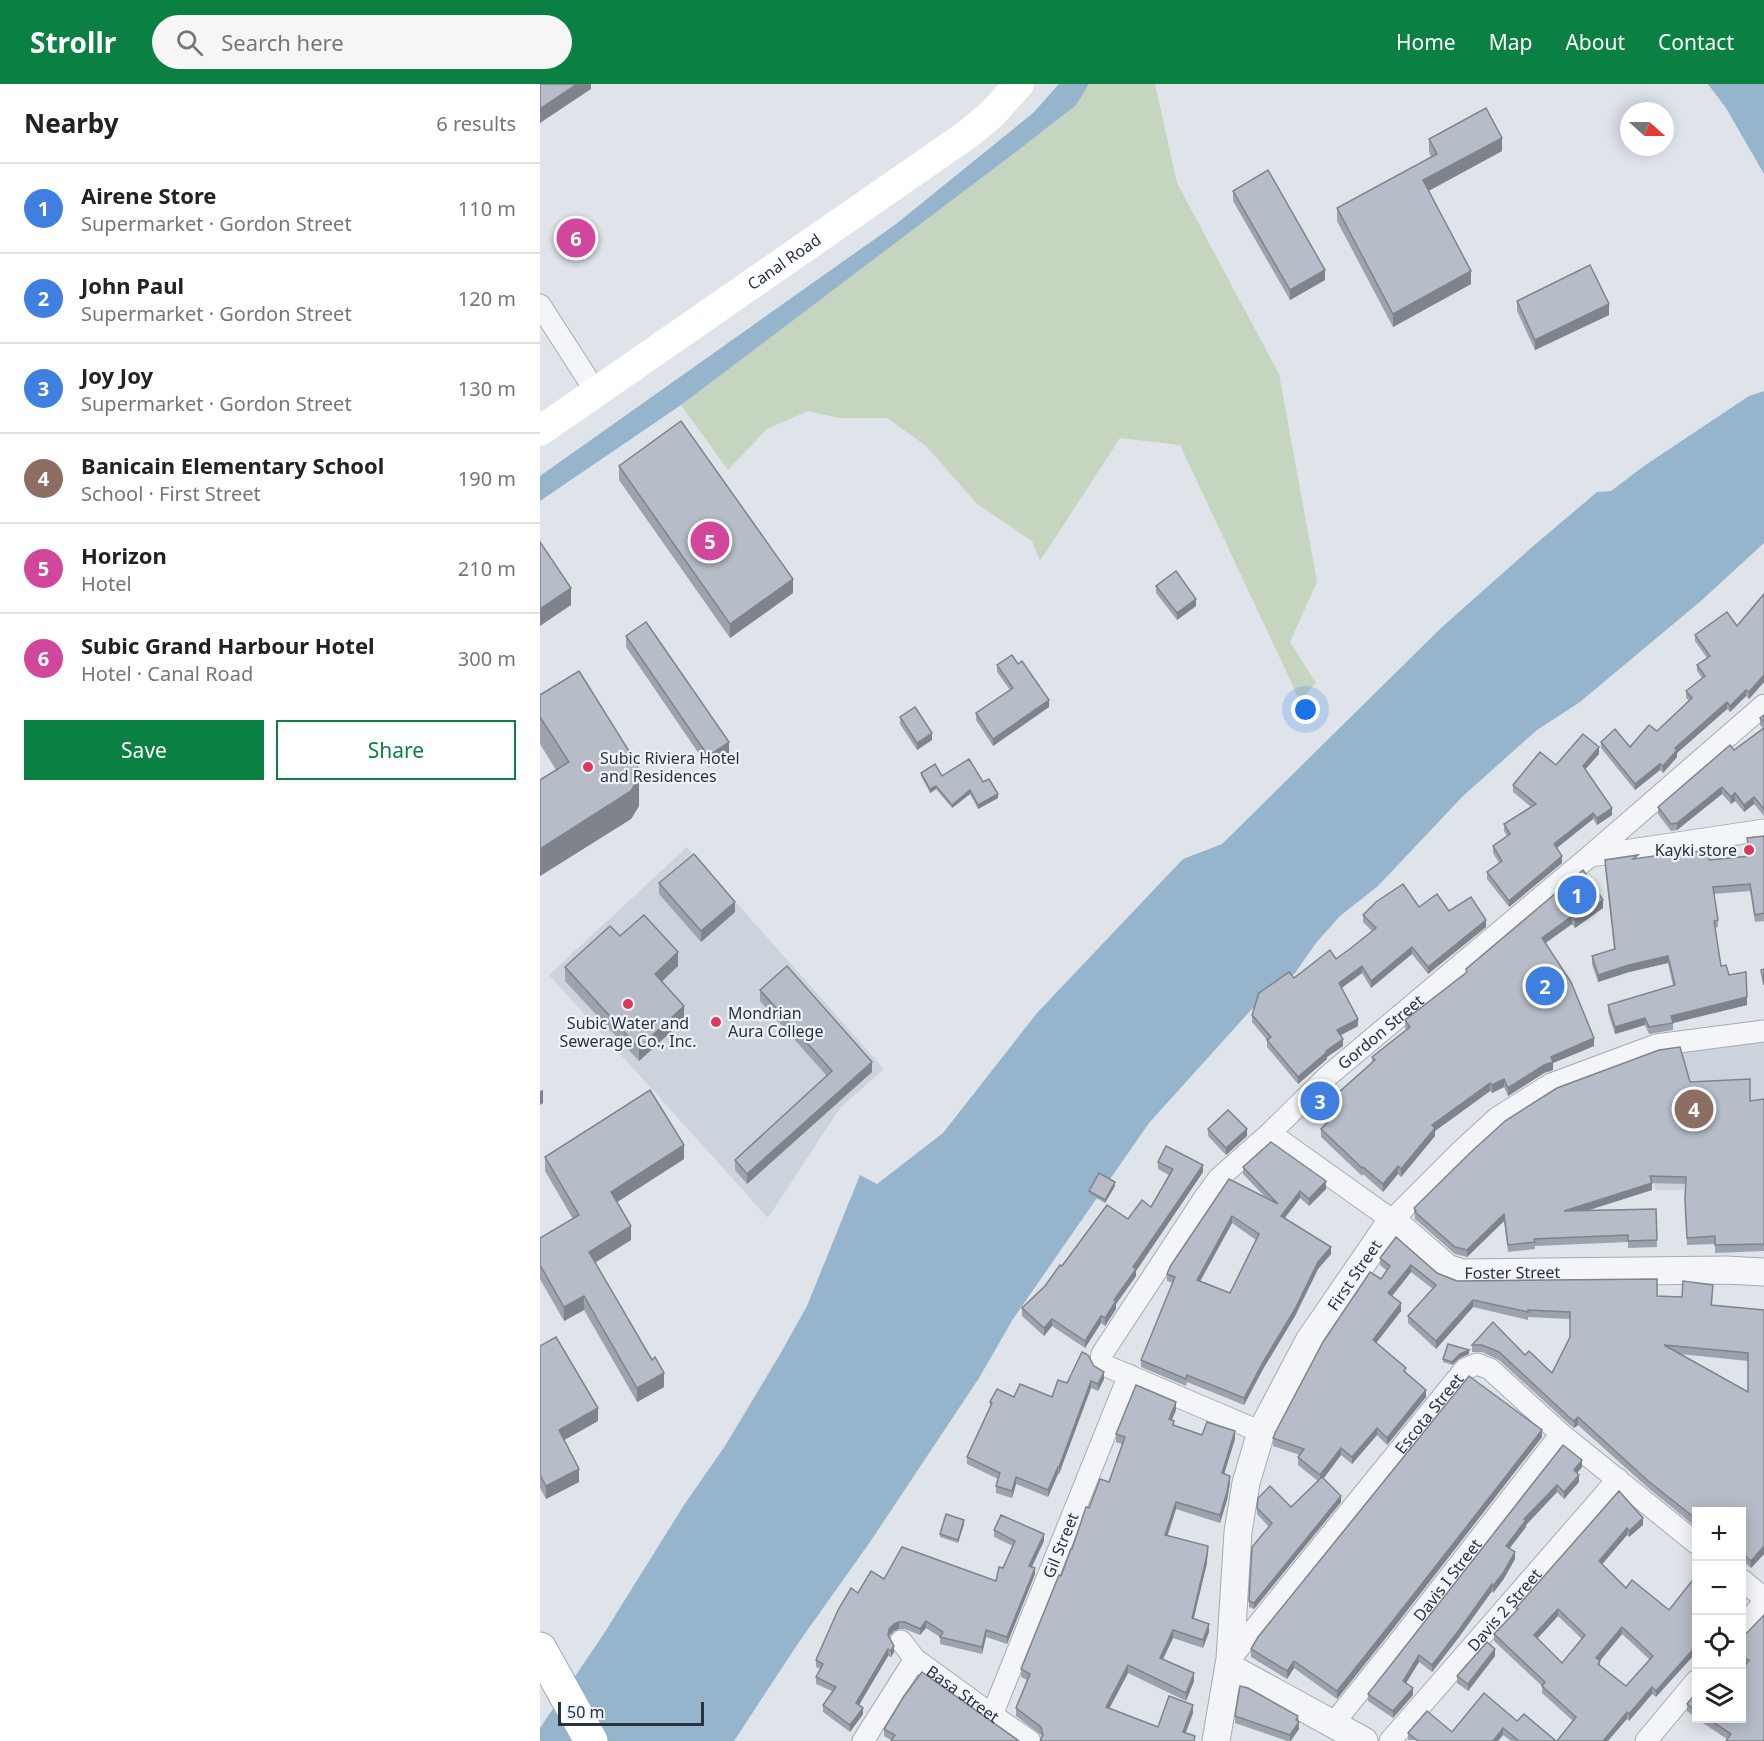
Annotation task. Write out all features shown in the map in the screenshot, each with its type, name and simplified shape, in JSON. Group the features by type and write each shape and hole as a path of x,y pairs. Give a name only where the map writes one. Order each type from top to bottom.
{"main road":[{"name":"Canal Road","path":"540,431 959,140 992,114 1020,84"},
{"path":"545,1656 591,1741"}],"street":[{"path":"540,305 596,392"},
{"name":"Gordon Street","path":"1261,1432 1104,1365 1101,1361 1102,1354 1205,1197 1219,1178 1270,1133 1328,1076 1590,856 1764,705"},
{"path":"1590,856 1764,830"},
{"name":"First Street","path":"1216,1741 1229,1663 1238,1532 1246,1483 1261,1432 1309,1341 1392,1220 1497,1118 1551,1084 1656,1045 1764,1031"},
{"name":"Foster Street","path":"1270,1133 1392,1220 1447,1268 1462,1273 1725,1270 1764,1272"},
{"name":"Escota Street","path":"1229,1663 1465,1369 1477,1364 1490,1369 1561,1434 1692,1540"},
{"name":"Gil Street","path":"992,1715 1129,1375"},
{"name":"Davis I Street","path":"1333,1724 1561,1434"},
{"name":"Davis 2 Street","path":"1390,1741 1618,1479"},
{"path":"1746,1584 1764,1600 1746,1623"},
{"name":"Basa Street","path":"901,1641 915,1659 1030,1741"},
{"path":"863,1741 915,1659"},
{"path":"1229,1663 1364,1741"},
{"path":"1646,1741 1692,1686"}],"shaded area":[{"name":"Mondrian Aura College","path":"687,847 884,1069 840,1108 768,1218 549,975"},
{"path":"1764,1035 1764,1189 1656,1190 1640,1146 1663,1051"}],"green space":[{"path":"1089,84 1155,84 1177,183 1279,374 1317,582 1290,642 1316,683 1300,701 1180,445 1120,438 1040,561 1032,541 977,504 926,446 887,418 839,418 808,411 767,429 728,470 681,405 1075,105"}],"water":[{"path":"1059,84 1089,84 1076,105 1017,151 681,405 540,501 540,476 896,224 1033,113"},
{"path":"1708,84 1764,84 1764,174 1726,108"},
{"path":"1764,391 1764,543 1702,600 1580,702 1537,730 1463,796 1378,886 1340,916 1316,943 1295,973 1251,1010 1149,1123 1013,1319 979,1378 734,1741 540,1741 540,1728 603,1635 684,1505 725,1446 779,1356 807,1306 860,1175 877,1184 943,1133 1037,1013 1183,859 1222,844 1441,628 1531,548 1597,492 1611,491 1644,466 1749,396"}],"building":[{"path":"540,84 577,84 540,109"},
{"path":"1486,108 1502,138 1423,180 1471,271 1393,314 1337,208 1437,154 1429,139"},
{"path":"1268,170 1325,270 1290,290 1233,191"},
{"path":"1590,265 1609,304 1535,340 1517,301"},
{"path":"681,421 793,579 730,624 619,466"},
{"path":"540,542 571,588 540,609"},
{"path":"1176,571 1196,599 1177,613 1156,586"},
{"path":"1764,594 1764,675 1749,692 1746,690 1730,706 1727,702 1675,748 1677,750 1663,766 1660,764 1635,784 1601,742 1615,729 1630,747 1649,725 1657,731 1692,698 1686,691 1705,676 1697,665 1710,656 1695,635 1727,612 1737,626"},
{"path":"646,622 729,742 708,756 626,636"},
{"path":"1012,655 1018,664 1022,661 1049,700 993,739 976,713 1013,688 997,665"},
{"name":"Subic Riviera Hotel and Residences","path":"579,671 637,764 639,778 631,791 540,849 540,780 569,762 540,717 540,695"},
{"path":"915,707 932,733 917,743 900,717"},
{"path":"1764,728 1764,809 1754,797 1744,805 1735,793 1731,797 1722,787 1677,823 1671,824 1658,807 1730,745 1734,750"},
{"path":"1583,734 1599,747 1583,766 1612,808 1597,818 1593,813 1554,844 1562,856 1509,901 1487,872 1502,861 1493,846 1510,834 1504,824 1536,804 1513,785 1540,752 1556,765"},
{"path":"969,759 983,782 989,779 998,794 978,805 970,790 952,805 936,786 930,789 921,773 935,764 942,776"},
{"path":"1764,836 1764,913 1755,915 1750,884 1713,887 1718,920 1714,921 1721,966 1726,965 1729,975 1746,972 1747,997 1671,1016 1673,1023 1649,1027 1645,1018 1615,1027 1608,1005 1675,985 1668,956 1598,975 1592,956 1615,949 1605,860 1638,855 1633,859 1683,852 1680,855 1708,849 1709,860 1750,856 1747,838"},
{"path":"694,854 735,902 701,931 659,883"},
{"path":"1583,870 1603,900 1575,920 1572,916 1542,938 1571,982 1594,1038 1551,1057 1553,1062 1544,1065 1508,1088 1504,1079 1492,1085 1490,1083 1432,1125 1435,1128 1401,1169 1398,1166 1383,1184 1362,1168 1321,1129 1331,1119 1318,1111 1375,1060 1372,1057 1410,1027 1405,1020 1467,972 1466,969"},
{"path":"1403,884 1419,907 1437,894 1449,911 1471,897 1486,920 1428,967 1412,947 1371,981 1362,966 1339,983 1358,1019 1337,1030 1343,1039 1298,1077 1267,1040 1271,1037 1252,1015 1259,993 1289,972 1294,978 1330,950 1336,959 1351,948 1376,928 1363,915 1376,902"},
{"name":"Subic Water and Sewerage Co., Inc.","path":"644,915 678,952 655,974 684,1006 639,1048 565,967 610,926 620,936"},
{"path":"787,966 872,1062 747,1174 735,1160 832,1071 760,990"},
{"path":"1764,969 1764,985 1761,970"},
{"path":"1680,1047 1690,1082 1750,1079 1750,1101 1764,1099 1764,1244 1715,1245 1715,1236 1687,1238 1686,1177 1650,1176 1652,1183 1564,1211 1656,1209 1657,1240 1628,1241 1628,1235 1534,1239 1535,1242 1508,1245 1504,1214 1467,1250 1455,1247 1415,1212 1414,1208 1505,1121 1557,1088 1659,1050"},
{"path":"650,1090 684,1145 611,1192 631,1226 589,1252 652,1360 655,1357 664,1373 637,1388 584,1296 564,1307 540,1265 540,1238 579,1215 545,1157"},
{"path":"1228,1110 1247,1129 1226,1148 1208,1129"},
{"path":"1271,1142 1326,1181 1309,1199 1300,1191 1281,1216 1331,1247 1318,1262 1295,1309 1244,1398 1187,1375 1186,1379 1141,1360 1175,1277 1167,1274 1171,1265 1229,1179 1278,1204 1243,1167","holes":["1232,1216 1259,1234 1230,1293 1197,1280"]},
{"path":"1166,1146 1203,1165 1133,1267 1136,1269 1114,1300 1116,1301 1105,1318 1101,1316 1085,1341 1052,1319 1044,1328 1022,1308 1045,1286 1060,1265 1062,1266 1107,1205 1128,1219 1142,1200 1151,1207 1173,1169 1158,1162"},
{"path":"1099,1173 1115,1182 1105,1200 1089,1191"},
{"path":"1396,1237 1437,1273 1457,1281 1657,1279 1657,1296 1682,1297 1683,1281 1713,1285 1711,1305 1764,1310 1764,1546 1751,1561 1746,1557 1746,1507 1692,1507 1692,1516 1647,1480 1578,1417 1574,1421 1569,1417 1499,1352 1482,1345 1472,1345 1493,1322 1525,1355 1529,1351 1552,1373 1570,1337 1570,1312 1528,1310 1528,1312 1473,1300 1436,1341 1408,1316 1436,1285 1411,1265 1388,1293 1401,1303 1373,1340 1406,1368 1404,1371 1426,1390 1387,1438 1377,1428 1352,1457 1341,1448 1320,1475 1298,1457 1304,1449 1273,1438 1323,1342 1370,1272 1381,1279 1390,1266 1380,1258","holes":["1664,1345 1748,1353 1748,1392"]},
{"path":"556,1337 598,1408 559,1430 579,1469 546,1486 540,1475 540,1346"},
{"path":"1448,1344 1469,1350 1460,1354 1452,1362 1443,1359"},
{"path":"1082,1352 1088,1355 1094,1366 1104,1372 1098,1384 1091,1381 1048,1490 1016,1477 1012,1491 996,1486 1000,1473 967,1457 997,1389 1014,1397 1020,1384 1052,1397 1058,1380 1067,1383"},
{"path":"1469,1376 1542,1430 1337,1691 1294,1661 1287,1671 1251,1649 1258,1637"},
{"path":"1136,1385 1176,1402 1169,1419 1174,1421 1173,1425 1202,1435 1207,1422 1235,1431 1222,1473 1230,1476 1220,1515 1176,1502 1165,1535 1208,1546 1192,1618 1209,1624 1203,1640 1173,1630 1160,1658 1194,1673 1186,1693 1128,1665 1106,1707 1158,1727 1169,1696 1193,1705 1183,1732 1195,1736 1194,1741 1040,1741 1043,1735 1041,1727 1016,1708 1030,1674 1021,1669 1072,1549 1086,1507 1089,1508 1100,1479 1109,1482 1125,1437 1116,1434"},
{"path":"1563,1445 1582,1460 1574,1470 1579,1475 1564,1492 1557,1485 1524,1519 1526,1520 1506,1546 1515,1552 1503,1573 1493,1586 1492,1584 1432,1665 1419,1655 1403,1681 1413,1688 1393,1711 1368,1694"},
{"path":"1322,1477 1341,1496 1254,1603 1249,1601 1252,1547 1272,1523 1257,1508 1258,1498 1270,1486 1291,1507"},
{"path":"1619,1491 1643,1518 1629,1531 1627,1528 1599,1561 1626,1588 1632,1580 1669,1610 1692,1581 1692,1650 1656,1691 1652,1687 1629,1714 1627,1712 1603,1741 1557,1741 1576,1717 1542,1686 1545,1682 1494,1634 1518,1609 1516,1608","holes":["1558,1609 1585,1635 1562,1663 1534,1635","1622,1627 1653,1656 1626,1686 1598,1664 1600,1661 1596,1658"]},
{"path":"946,1514 964,1520 958,1540 940,1534"},
{"path":"1001,1515 1044,1534 1029,1566 1035,1568 1007,1637 986,1630 982,1647 940,1637 943,1632 926,1621 920,1629 905,1622 899,1622 889,1629 888,1635 894,1646 891,1651 888,1649 856,1703 863,1708 850,1725 823,1705 836,1687 816,1677 823,1664 816,1660 838,1610 851,1588 858,1593 871,1571 884,1579 902,1547 996,1581 999,1567 1003,1568 1015,1541 994,1530"},
{"path":"1764,1615 1764,1741 1726,1741 1731,1734 1714,1723 1746,1723 1746,1664 1749,1660 1746,1659 1746,1634"},
{"path":"1487,1642 1495,1649 1468,1684 1457,1676"},
{"path":"922,1672 1019,1741 891,1741 895,1735 884,1729"},
{"path":"1240,1686 1248,1688 1298,1716 1296,1720 1299,1722 1290,1735 1235,1716"},
{"path":"1484,1693 1517,1721 1524,1714 1556,1741 1519,1741 1503,1728 1493,1741 1418,1741 1408,1733 1427,1711 1452,1732"},
{"path":"1692,1698 1692,1708 1687,1704"}],"place":[{"name":"Subic Grand Harbour Hotel","path":"576,238"},
{"name":"Horizon","path":"710,541"},
{"name":"Subic Riviera Hotel and Residences","path":"588,767"},
{"name":"Kayki store","path":"1749,850"},
{"name":"Airene Store","path":"1577,895"},
{"name":"John Paul","path":"1545,986"},
{"name":"Subic Water and Sewerage Co., Inc.","path":"628,1004"},
{"name":"Mondrian Aura College","path":"716,1022"},
{"name":"Joy Joy","path":"1320,1101"},
{"name":"Banicain Elementary School","path":"1694,1109"}]}
